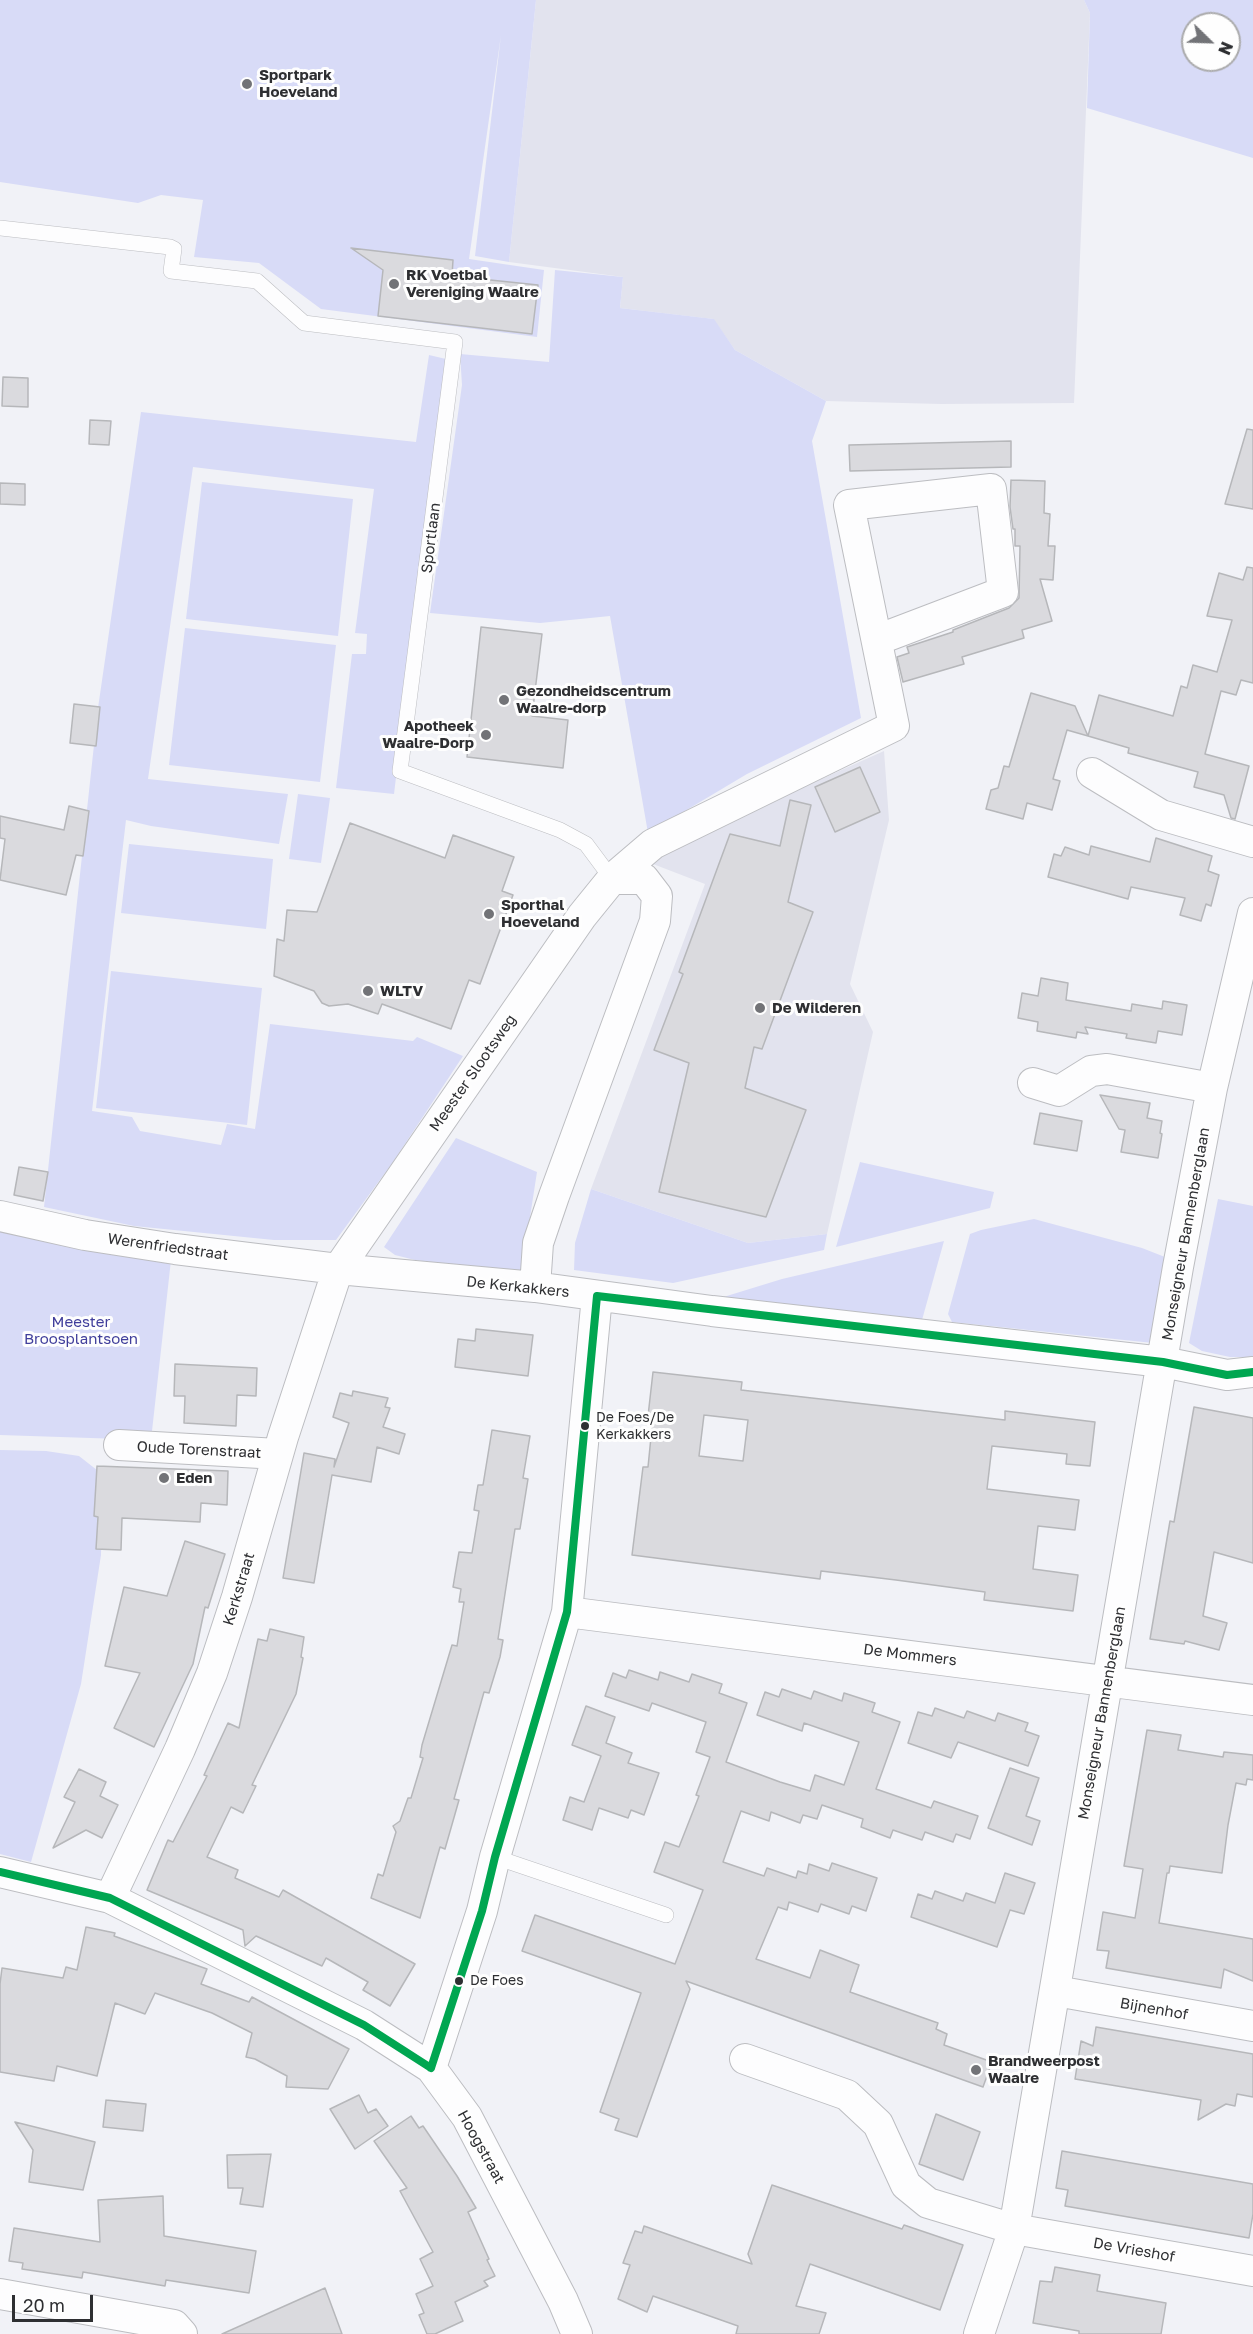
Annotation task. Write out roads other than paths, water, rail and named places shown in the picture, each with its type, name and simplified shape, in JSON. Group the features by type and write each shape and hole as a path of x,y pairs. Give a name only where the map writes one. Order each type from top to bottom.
{"street":[{"path":"991,489 1003,592 877,640 849,505 991,489"},
{"name":"Meester Slootsweg","path":"338,1269 576,926 612,879 653,844 894,726 877,640"},
{"path":"1092,773 1161,815 1253,842"},
{"path":"535,1287 538,1243 655,921 657,896 644,879 612,879"},
{"name":"Monseigneur Bannenberglaan","path":"979,2334 1014,2229 1212,1088 1253,913"},
{"path":"1033,1083 1059,1091 1091,1071 1107,1069 1212,1088"},
{"name":"Werenfriedstraat","path":"0,1216 85,1235 175,1249 338,1269"},
{"name":"De Kerkakkers","path":"338,1269 535,1287 712,1311 1163,1362 1227,1375 1253,1372"},
{"name":"Kerkstraat","path":"110,1898 180,1749 212,1673 237,1597 278,1454 338,1269"},
{"path":"431,2068 482,1911 495,1857 567,1612 597,1296"},
{"name":"Oude Torenstraat","path":"119,1445 278,1454"},
{"name":"De Mommers","path":"567,1612 1253,1700"},
{"name":"Hoogstraat","path":"0,1872 110,1898 364,2025 431,2068 467,2117 563,2301 577,2334"},
{"name":"Bijnenhof","path":"1056,1991 1253,2026"},
{"name":"De Vrieshof","path":"745,2059 847,2096 878,2124 906,2185 928,2203 1014,2229 1253,2271"},
{"path":"0,2294 174,2325 182,2334"}],"lane":[{"name":"Sportlaan","path":"0,228 174,249 171,271 257,281 304,323 455,342 400,771 560,830 586,843 612,879"},
{"path":"495,1857 666,1915"}],"place":[{"name":"Sportpark Hoeveland","path":"247,84"},
{"name":"RK Voetbal Vereniging Waalre","path":"394,284"},
{"name":"Gezondheidscentrum Waalre-dorp","path":"504,700"},
{"name":"Apotheek Waalre-Dorp","path":"486,735"},
{"name":"Sporthal Hoeveland","path":"489,914"},
{"name":"WLTV","path":"368,991"},
{"name":"De Wilderen","path":"760,1008"},
{"name":"De Foes/De Kerkakkers","path":"585,1426"},
{"name":"Eden","path":"164,1478"},
{"name":"De Foes","path":"459,1981"},
{"name":"Brandweerpost Waalre","path":"976,2070"}],"park label":[{"name":"Meester Broosplantsoen","path":"81,1330"}]}
